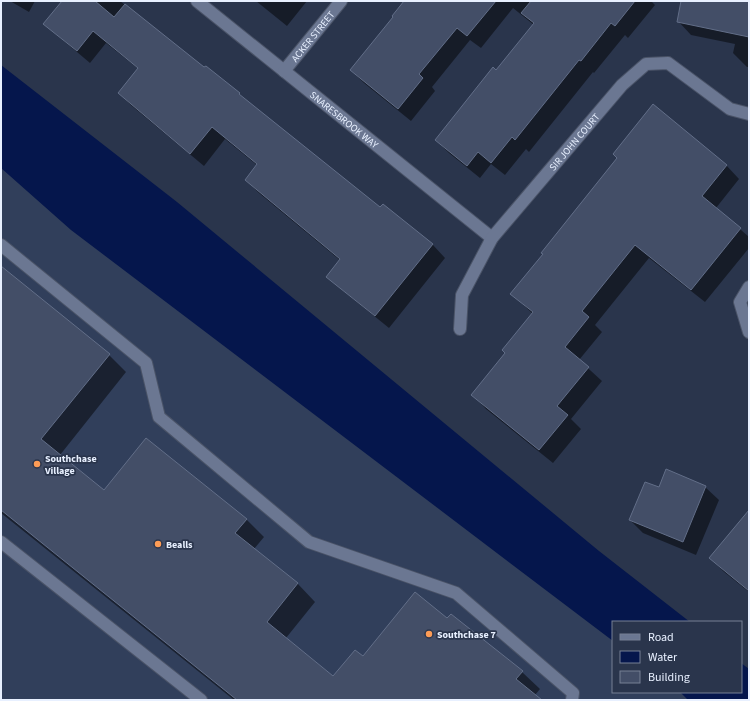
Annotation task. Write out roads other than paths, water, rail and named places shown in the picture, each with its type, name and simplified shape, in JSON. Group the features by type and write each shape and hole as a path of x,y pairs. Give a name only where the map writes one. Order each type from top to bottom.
{"street":[{"name":"SNARESBROOK WAY","path":"198,1 492,238"},
{"name":"ACKER STREET","path":"284,71 341,1"},
{"name":"SIR JOHN COURT","path":"460,329 462,295 492,238 622,85 646,64 668,63 730,109 749,114"},
{"path":"1,246 146,363 159,417 309,542 456,593 573,694 572,700"},
{"path":"749,287 740,302 749,332"},
{"path":"1,542 202,700"}],"water":[{"path":"1,65 177,202 599,551 689,621 612,621 612,640 71,230 1,168"},
{"path":"742,664 749,669 749,700 688,700 681,693 742,693"}],"place":[{"name":"Southchase Village","path":"37,464"},
{"name":"Bealls","path":"158,544"},
{"name":"Southchase 7","path":"429,634"}]}
